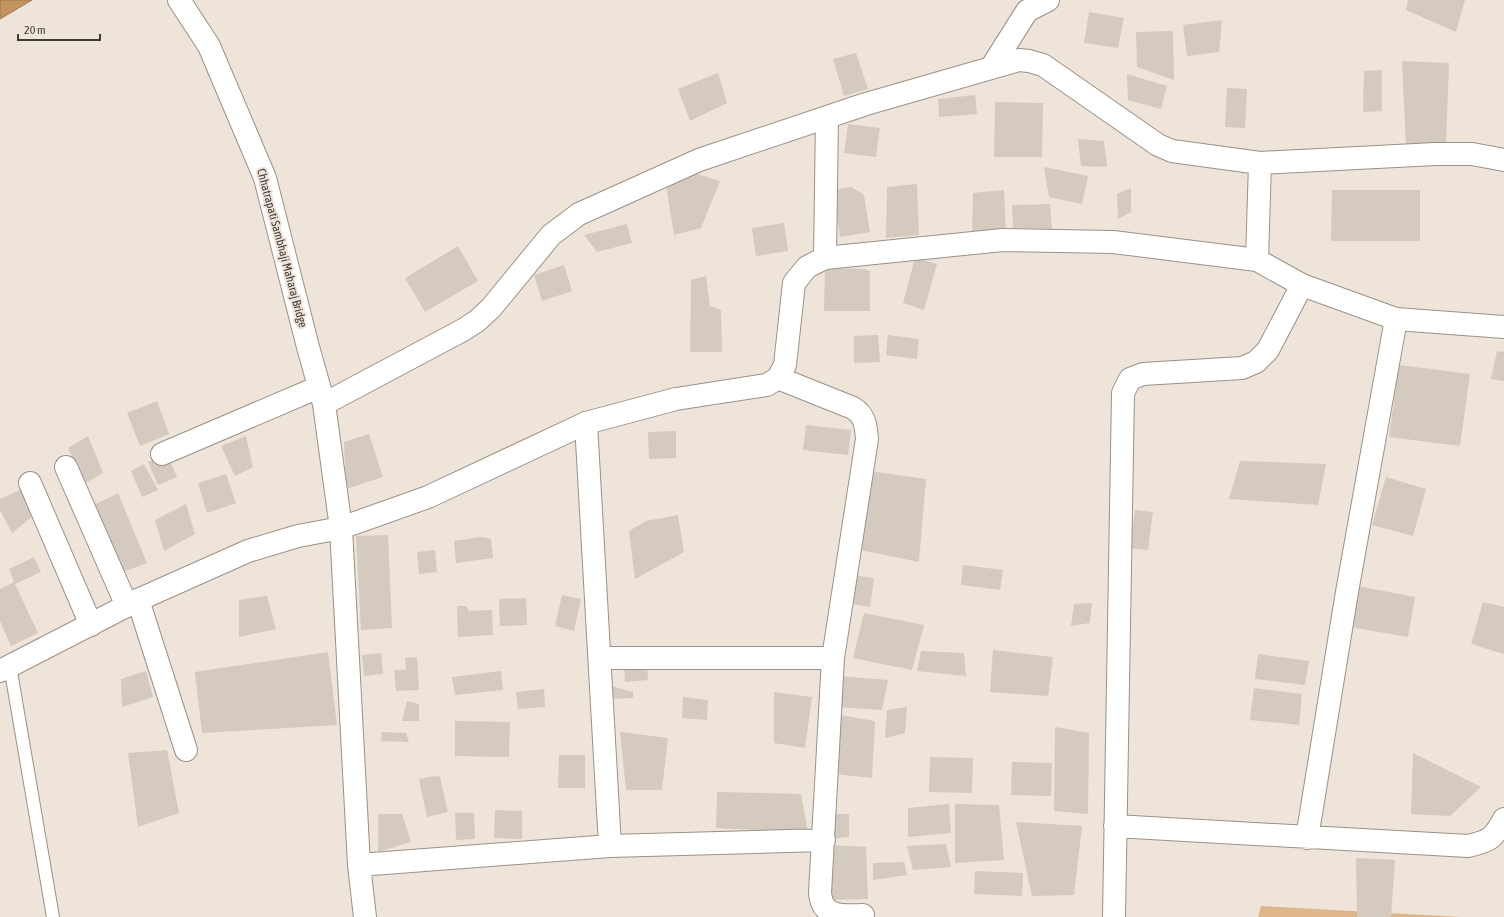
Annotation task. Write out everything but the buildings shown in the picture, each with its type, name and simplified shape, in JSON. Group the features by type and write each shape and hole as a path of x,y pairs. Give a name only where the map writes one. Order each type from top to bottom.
{"street":[{"name":"Chhatrapati Sambhaji Maharaj Bridge","path":"179,0 209,46 265,178 321,395 341,528 359,865 365,917"},
{"path":"991,68 1027,12 1048,0"},
{"path":"162,454 321,395 463,330 477,321 491,308 551,235 579,214 699,160 866,104 1019,60 1042,65 1158,145 1172,151 1260,162 1435,154 1472,154 1504,160"},
{"path":"825,258 827,117"},
{"path":"1257,260 1260,162"},
{"path":"5,669 133,603 248,551 298,536 341,528 428,497 586,423 676,399 767,385 778,378 785,365 794,283 807,267 825,258 1003,240 1113,242 1257,260 1302,285 1396,319 1504,327"},
{"path":"1114,917 1122,393 1130,379 1143,374 1242,368 1256,362 1268,350 1302,285"},
{"path":"1307,838 1347,592 1396,319"},
{"path":"778,378 853,408 860,412 866,424 867,439 833,658 820,893 821,903 829,914 838,916 863,915"},
{"path":"586,423 610,846"},
{"path":"66,467 133,603 186,750"},
{"path":"30,482 90,624"},
{"path":"600,658 833,658"},
{"path":"1115,826 1468,846 1485,842 1497,831 1504,819"},
{"path":"359,865 610,846 824,840"}],"lane":[{"path":"5,669 53,917"}],"shaded area":[{"path":"0,0 32,0 0,19"},
{"path":"1261,906 1462,917 1258,917"}]}
